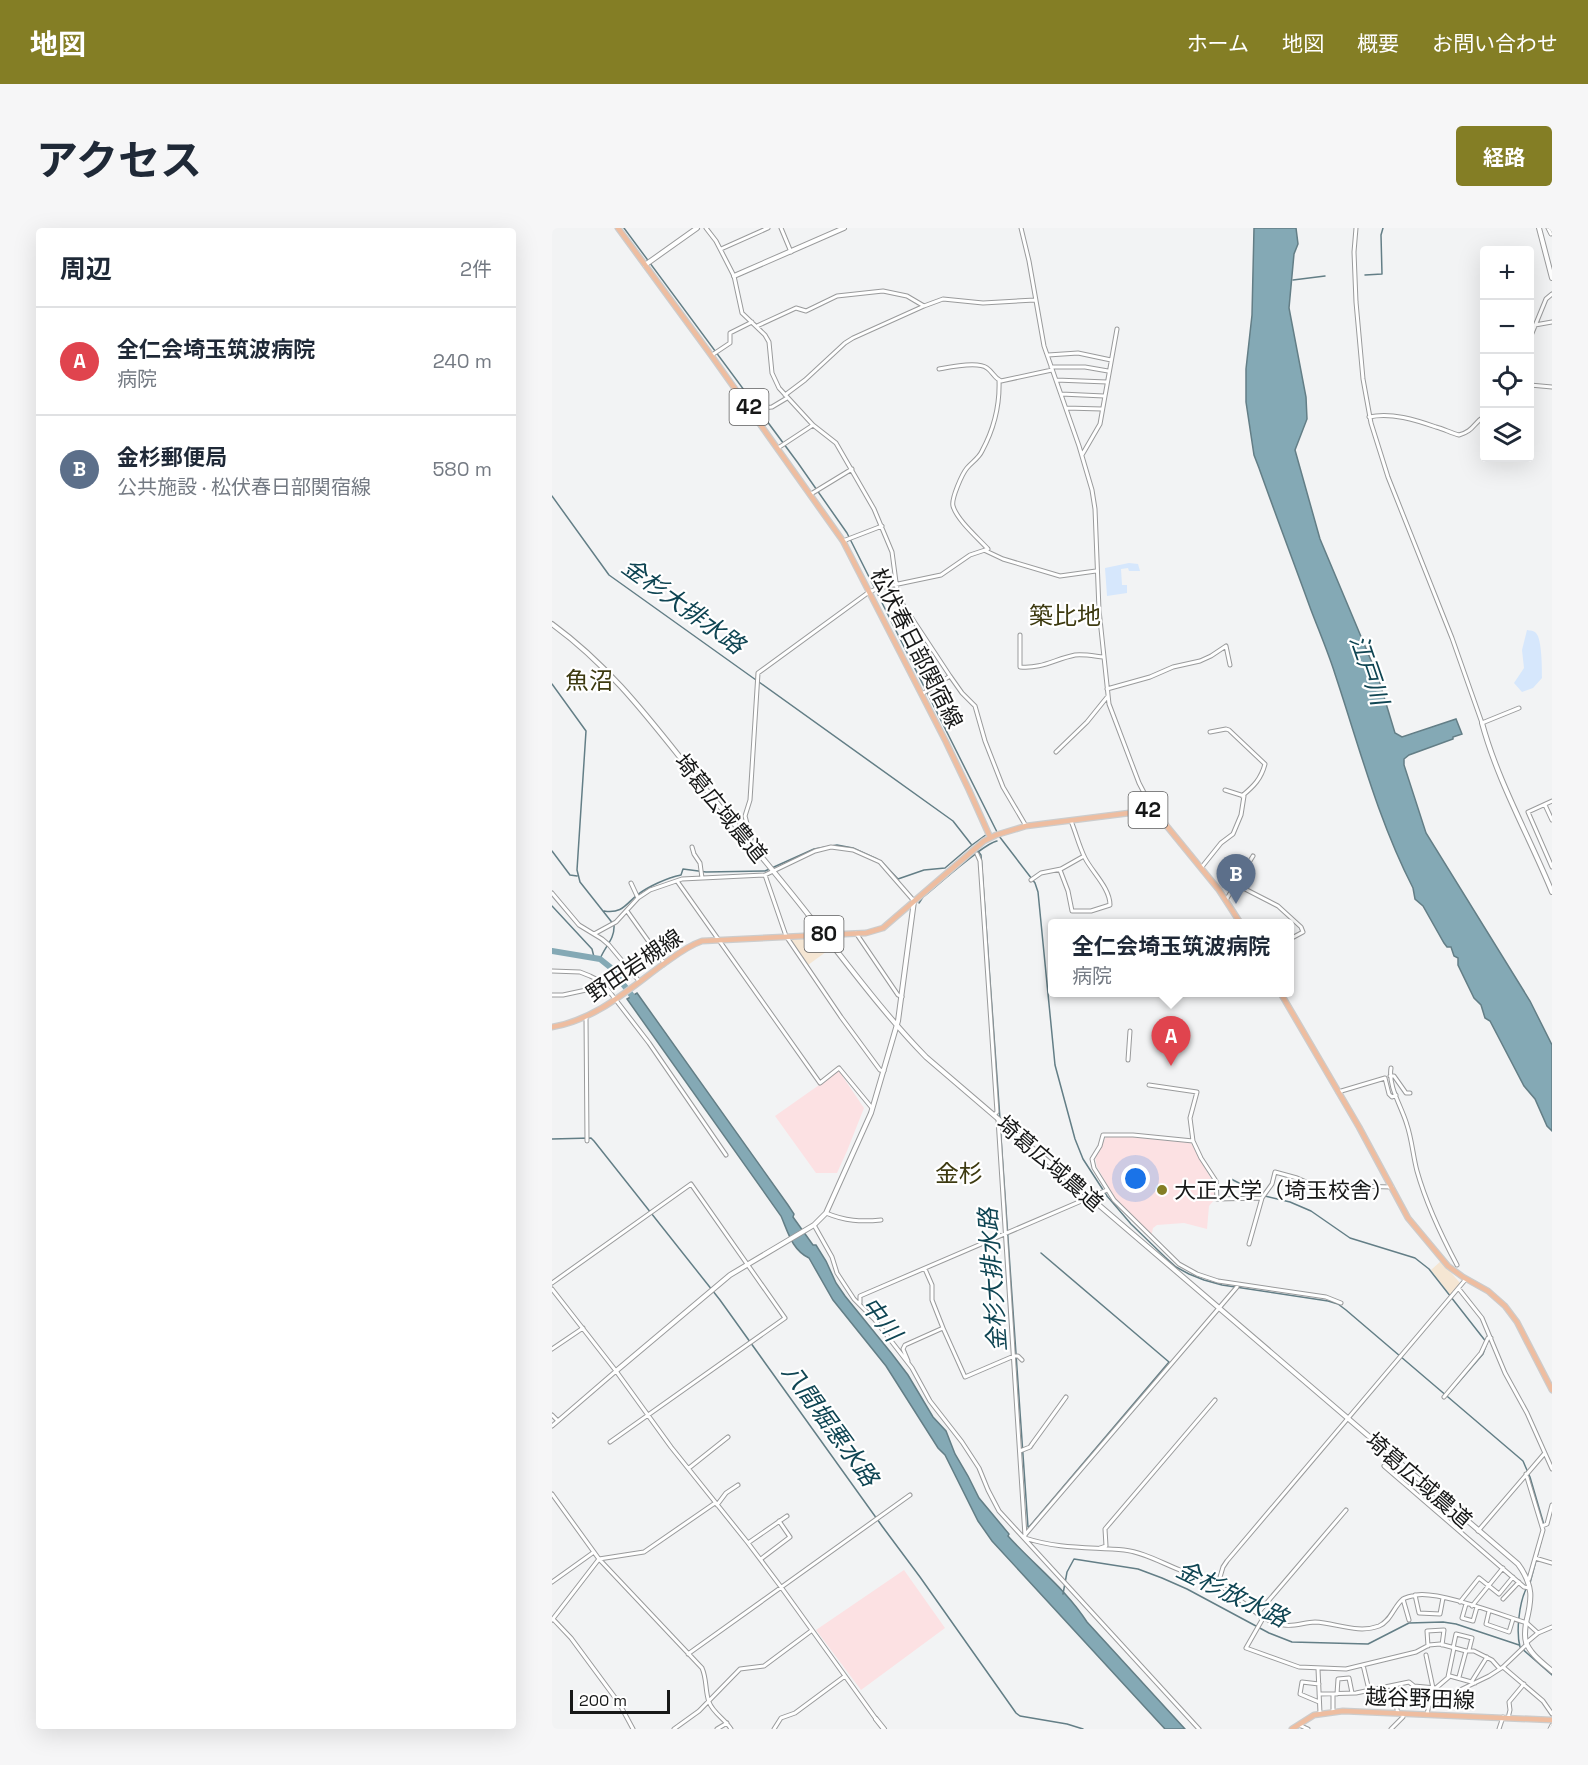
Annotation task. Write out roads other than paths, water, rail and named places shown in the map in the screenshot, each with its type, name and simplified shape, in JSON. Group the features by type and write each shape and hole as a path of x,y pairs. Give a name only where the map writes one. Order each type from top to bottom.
{"main road":[{"name":"松伏春日部関宿線","path":"618,228 843,541 922,694 990,837"},
{"name":"42","path":"990,837 1026,826 1145,811 1152,808 1226,900 1237,919"},
{"name":"野田岩槻線","path":"552,1027 586,1017 695,943 718,939 856,933 882,928 990,837"},
{"path":"1282,997 1413,1225 1448,1266 1488,1291 1505,1306 1552,1390"},
{"name":"越谷野田線","path":"1292,1729 1320,1713 1333,1712 1552,1720"}],"street":[{"path":"645,265 697,228"},
{"path":"706,228 716,241 734,276 742,314 765,334 769,342 772,373 786,396 813,425 836,443 852,468 882,526 892,552 901,604 962,693 975,706 1000,780 1026,826"},
{"path":"720,249 768,228"},
{"path":"781,228 791,252"},
{"path":"734,276 844,228"},
{"path":"1021,228 1047,355 1092,490 1095,509 1096,572 1108,696 1129,758 1152,808"},
{"path":"1356,228 1354,252 1356,302 1369,417 1391,484 1452,638 1487,743 1552,892"},
{"path":"1539,228 1552,278"},
{"path":"1548,228 1551,234"},
{"path":"756,327 796,308 806,311 837,296 854,293 883,291 907,296 924,306"},
{"path":"1535,325 1546,299 1552,294"},
{"path":"750,409 772,406 805,380 845,343 862,333 924,306 943,299 983,303 1036,300"},
{"path":"711,355 730,342 730,333 752,322"},
{"path":"1535,325 1552,322"},
{"path":"1082,456 1100,424 1117,329"},
{"path":"1047,355 1078,352 1111,360"},
{"path":"939,369 978,364 987,367 999,380 1000,396 994,425 981,454 966,469 952,503 959,517 988,549 985,550"},
{"path":"999,380 1052,369 1085,367 1108,370"},
{"path":"1056,380 1107,382"},
{"path":"1534,385 1552,387"},
{"path":"1061,394 1104,396"},
{"path":"1066,408 1102,409"},
{"path":"1369,417 1394,416 1459,435 1473,429 1480,419"},
{"path":"778,448 813,425"},
{"path":"811,494 852,468"},
{"path":"843,541 882,526"},
{"path":"749,842 751,839 745,816 750,800 758,673 869,592 941,575 970,555 985,550 1003,559 1060,576 1096,572"},
{"name":"埼葛広域農道","path":"552,624 595,658 630,695 897,1025 926,1057 1518,1564 1528,1580 1527,1588 1531,1604 1524,1646"},
{"path":"1020,635 1020,667 1031,668 1046,665 1073,655 1103,657"},
{"path":"1107,689 1173,667 1200,661 1226,646 1230,664"},
{"path":"922,694 950,676"},
{"path":"1056,752 1087,722 1108,696"},
{"path":"1482,723 1519,708"},
{"path":"1210,732 1229,730 1266,765 1255,785 1242,796"},
{"path":"1225,790 1242,796"},
{"path":"1201,868 1221,843 1235,831 1242,811 1244,798 1242,796"},
{"path":"1552,801 1528,812 1552,867"},
{"path":"1545,804 1552,819"},
{"path":"1059,870 1068,891 1072,911 1091,911 1107,907 1110,903 1084,856 1071,821"},
{"path":"693,847 694,854 700,863 702,878"},
{"path":"552,1425 712,1290 747,1264 813,1225 826,1213 872,1108 897,1025 914,901 880,862 853,849 837,847 814,851 765,875 682,879 650,890 628,907 616,922 594,934"},
{"path":"977,854 980,861 994,1053 996,1117 1014,1356 1024,1537"},
{"path":"1032,878 1041,873 1059,870 1084,856"},
{"path":"1226,900 1253,856"},
{"path":"765,875 786,936 841,1017 880,1070 884,1071"},
{"path":"677,881 820,1083 839,1068 868,1106 872,1108"},
{"path":"1237,882 1245,889 1278,906 1292,919"},
{"path":"631,883 638,898"},
{"path":"552,893 579,925 609,945 638,982"},
{"path":"627,910 665,963"},
{"path":"1294,920 1303,932 1294,937"},
{"path":"856,933 898,995 902,997"},
{"path":"552,971 570,971 602,982 649,1044 726,1155"},
{"path":"552,995 563,995 600,987 615,998"},
{"path":"586,1017 587,1141"},
{"path":"1128,1060 1130,1031"},
{"path":"1391,1068 1390,1076 1410,1132 1424,1192 1446,1245 1457,1264"},
{"path":"1390,1076 1394,1076 1406,1092 1410,1093"},
{"path":"1338,1092 1384,1078 1389,1094 1396,1095"},
{"path":"1149,1085 1197,1092 1190,1118 1193,1141 1216,1181 1217,1199 1263,1196"},
{"path":"1193,1141 1133,1135 1103,1135 1092,1160 1105,1191 1179,1264 1208,1278 1237,1286 1341,1303"},
{"path":"1250,1244 1263,1196 1272,1184 1275,1172 1313,1185 1393,1187"},
{"path":"552,1283 691,1185 785,1318 610,1442"},
{"path":"860,1305 860,1296 1105,1191"},
{"path":"826,1213 858,1222 881,1221"},
{"path":"813,1225 832,1257 837,1273 912,1368"},
{"path":"926,1269 932,1285 932,1300 965,1377 1014,1356 1022,1360"},
{"path":"1218,1584 1227,1561 1466,1279"},
{"path":"1024,1537 1237,1286"},
{"path":"552,1289 671,1447 761,1559 884,1729"},
{"path":"1459,1289 1477,1310 1552,1469"},
{"path":"552,1349 583,1328"},
{"path":"944,1328 903,1349 930,1401 979,1468 999,1511 1198,1729"},
{"path":"1445,1395 1481,1353 1488,1338 1491,1338"},
{"path":"1020,1451 1030,1447 1066,1397"},
{"path":"1089,1549 1106,1546 1105,1529 1215,1400"},
{"path":"552,1415 558,1421"},
{"path":"689,1468 728,1437"},
{"path":"1478,1531 1544,1454"},
{"path":"1384,1466 1527,1588"},
{"path":"1528,1473 1543,1526"},
{"path":"633,1729 618,1703 571,1638 553,1619 599,1559 644,1552 716,1504 726,1492 738,1485"},
{"path":"552,1494 599,1559 702,1668 708,1701 731,1729"},
{"path":"688,1653 910,1495"},
{"path":"1528,1580 1537,1559 1543,1526 1552,1505"},
{"path":"1258,1613 1346,1510"},
{"path":"748,1543 787,1516"},
{"path":"761,1559 790,1538 779,1521"},
{"path":"1024,1537 1061,1547 1126,1550 1142,1555 1218,1584 1247,1607 1277,1624 1287,1626 1317,1622 1348,1628 1379,1626 1392,1615 1403,1599 1427,1594 1527,1623 1538,1634"},
{"path":"552,1582 594,1552"},
{"path":"1537,1559 1552,1563"},
{"path":"1472,1606 1503,1568"},
{"path":"1460,1602 1479,1578 1499,1593 1513,1577"},
{"path":"1503,1599 1519,1582"},
{"path":"1415,1595 1419,1613 1440,1614 1443,1598"},
{"path":"1403,1599 1408,1620"},
{"path":"1466,1604 1462,1618 1473,1621 1477,1608"},
{"path":"1489,1611 1486,1624 1509,1632 1513,1618"},
{"path":"1258,1613 1262,1620 1246,1648 1299,1667 1346,1669 1416,1652 1428,1646 1442,1645 1474,1651 1492,1660 1544,1701 1552,1714"},
{"path":"1429,1705 1502,1668 1538,1634 1552,1627"},
{"path":"1428,1646 1427,1630 1444,1630 1442,1645"},
{"path":"674,1729 690,1718 740,1669 764,1666 812,1631"},
{"path":"1319,1694 1352,1693 1409,1682 1414,1686 1436,1688 1448,1677 1456,1634 1472,1638 1459,1677"},
{"path":"1524,1646 1552,1671"},
{"path":"1426,1655 1433,1688 1427,1714"},
{"path":"1474,1682 1487,1658"},
{"path":"1363,1665 1369,1690"},
{"path":"1318,1669 1320,1713"},
{"path":"774,1729 782,1718 795,1713 845,1676"},
{"path":"1448,1677 1459,1677 1474,1682"},
{"path":"1333,1712 1338,1679 1349,1678 1352,1693"},
{"path":"1319,1684 1302,1682 1300,1694 1319,1702"},
{"path":"1499,1729 1510,1710 1509,1702 1524,1684"},
{"path":"1391,1686 1403,1717 1391,1729"},
{"path":"717,1729 728,1723"},
{"path":"1298,1724 1308,1729"},
{"path":"1550,1729 1552,1725"}],"water":[{"name":"江戸川","path":"1254,228 1296,228 1298,244 1294,254 1289,308 1306,397 1307,419 1295,450 1320,539 1378,677 1395,733 1402,737 1456,719 1462,734 1409,755 1404,759 1404,765 1426,833 1530,1001 1552,1045 1552,1131 1547,1126 1535,1099 1524,1086 1490,1021 1485,1018 1481,1005 1474,998 1458,965 1458,958 1454,956 1451,947 1447,947 1444,943 1423,906 1415,899 1413,888 1379,809 1329,658 1254,455 1246,402 1246,369 1252,315"},
{"path":"637,993 788,1205 794,1214 793,1217 813,1245 816,1245 845,1296 908,1375 933,1417 946,1431 955,1454 979,1498 1009,1534 1008,1536 1060,1588 1087,1622 1185,1729 1165,1729 992,1541 978,1521 945,1455 938,1448 886,1366 833,1300 809,1258 798,1250 788,1234 781,1216 627,999"}],"waterway":[{"path":"624,228 847,533 997,832"},
{"path":"1365,275 1382,274 1381,235 1383,228"},
{"path":"1293,280 1325,276"},
{"name":"金杉大排水路","path":"552,496 609,575 756,680"},
{"name":"金杉大排水路","path":"759,682 953,821 971,844"},
{"path":"552,684 586,731 577,870 580,882 614,925 611,938 600,959"},
{"path":"881,861 898,879 924,870 945,868 987,834"},
{"path":"999,836 1035,883 1038,892 1048,994"},
{"path":"919,903 923,897 972,857 997,841"},
{"path":"604,911 619,910 647,888 681,875 683,869 706,872 765,871 814,849 837,845 853,848 877,859"},
{"path":"552,851 570,875 577,876"},
{"name":"金杉大排水路","path":"978,851 981,855 1000,1119"},
{"path":"552,906 592,949 594,957"},
{"name":"中川","path":"552,951 600,959 610,967 636,1001"},
{"path":"1048,997 1055,1065 1075,1139 1083,1159 1107,1196 1131,1224 1176,1267 1204,1280 1338,1304 1523,1461 1544,1525"},
{"name":"金杉大排水路","path":"1000,1123 1028,1527"},
{"name":"八間堀悪水路","path":"552,1139 591,1138 594,1141 720,1300 1016,1713 1020,1716 1083,1729"},
{"path":"1231,1179 1265,1196 1290,1202 1311,1211 1350,1238 1415,1258 1429,1269 1487,1343 1483,1354 1451,1391"},
{"path":"1029,1527 1169,1362 1041,1253"},
{"path":"1530,1583 1544,1530"},
{"name":"金杉放水路","path":"1063,1594 1067,1572 1074,1559 1138,1569 1162,1578 1269,1633 1292,1642 1368,1644 1409,1623 1443,1622 1456,1624 1519,1645"},
{"path":"1526,1589 1519,1618 1520,1647 1552,1675"}],"place":[{"name":"金杉郵便局","path":"1236,904"},
{"name":"全仁会埼玉筑波病院","path":"1171,1066"},
{"name":"大正大学（埼玉校舎）","path":"1162,1190"}],"district":[{"name":"築比地","path":"1065,616"},
{"name":"魚沼","path":"589,681"},
{"name":"金杉","path":"959,1174"}]}
